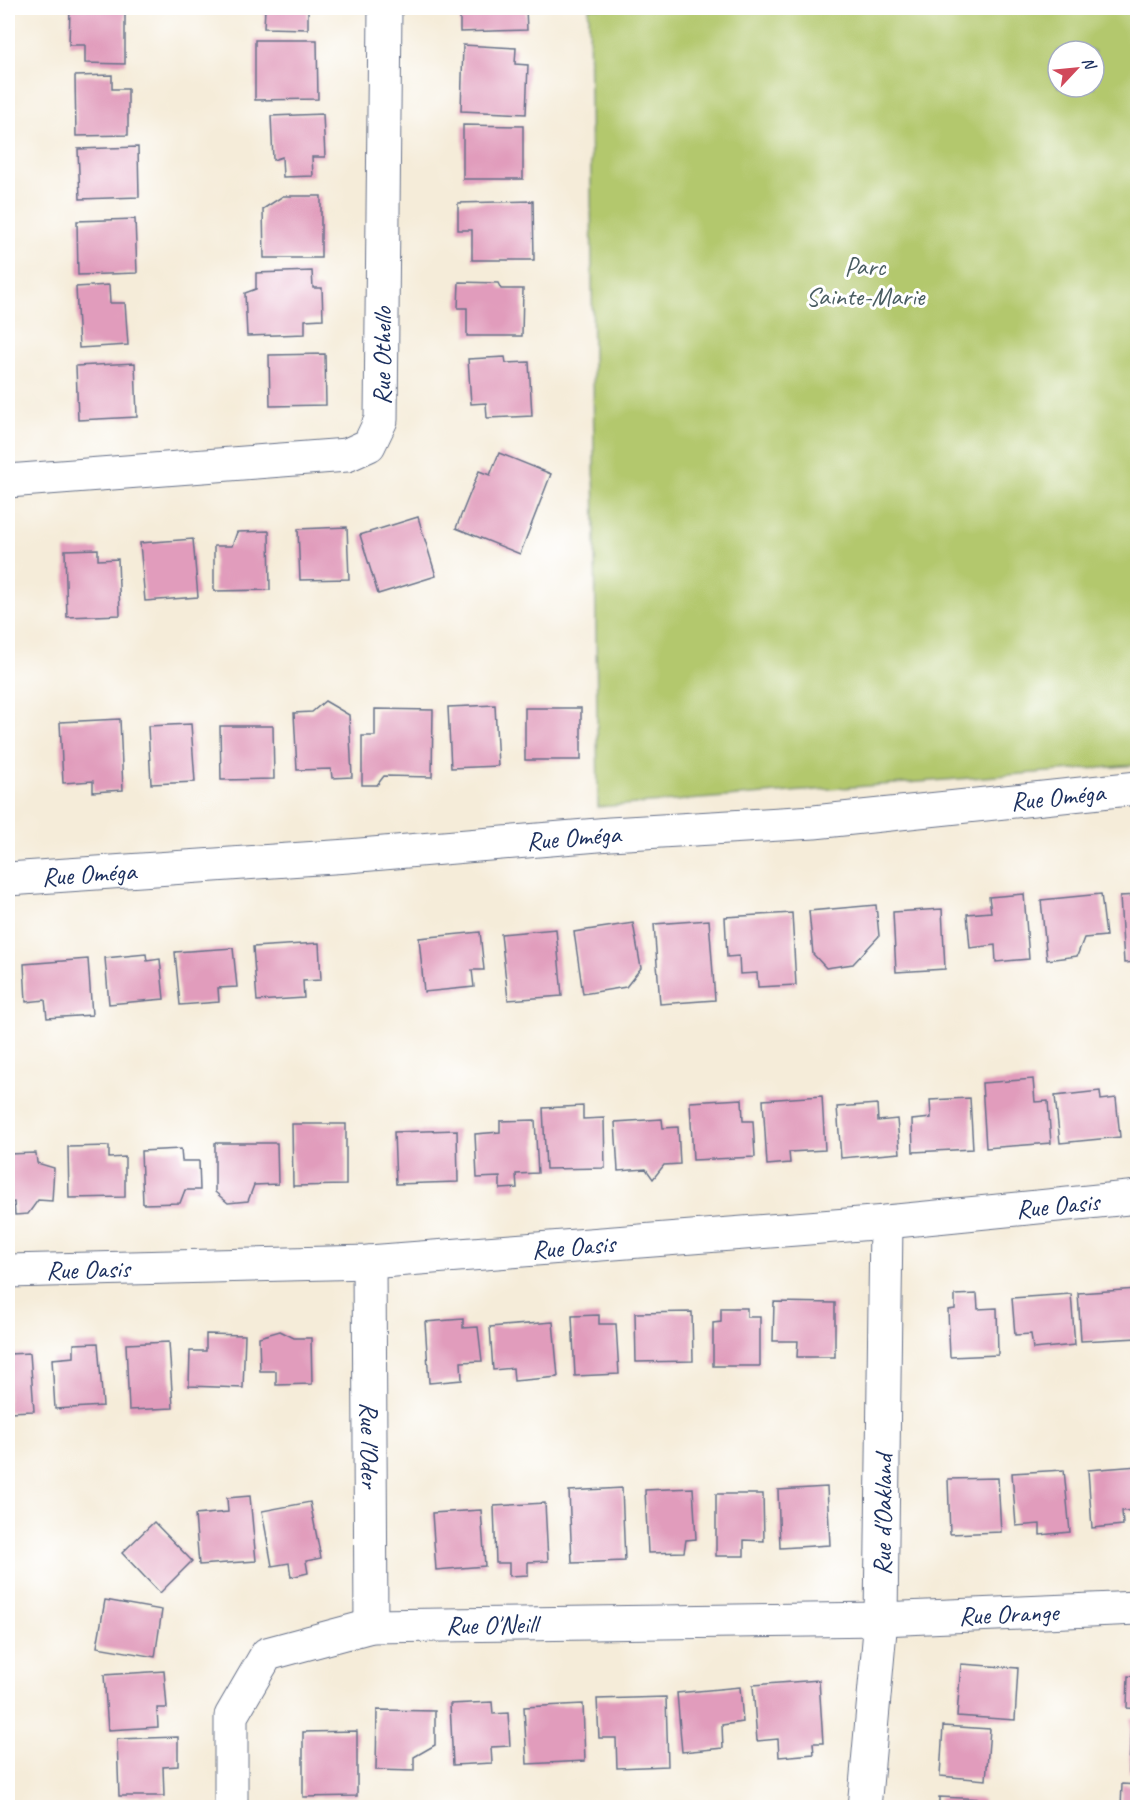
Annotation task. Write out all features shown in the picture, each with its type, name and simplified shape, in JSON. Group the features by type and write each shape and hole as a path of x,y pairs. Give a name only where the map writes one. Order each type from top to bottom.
{"street":[{"name":"Rue Othello","path":"8,482 347,455 369,445 381,420 385,8"},
{"name":"Rue Oméga","path":"8,879 348,856 610,834 814,822 1137,788"},
{"name":"Rue Oasis","path":"8,1271 369,1262 886,1222 1137,1197"},
{"name":"Rue d'Oakland","path":"864,1808 881,1619 886,1222"},
{"name":"Rue l'Oder","path":"369,1262 370,1626"},
{"name":"Rue Orange","path":"881,1619 1137,1608"},
{"name":"Rue O'Neill","path":"231,1808 231,1716 267,1654 370,1626 881,1619"}],"green space":[{"name":"Parc Sainte-Marie","path":"589,8 1137,8 1137,765 598,807"}],"building":[{"path":"70,8 125,8 125,64 85,63 85,45 69,45"},
{"path":"265,8 308,8 308,29 264,28"},
{"path":"460,8 526,8 527,30 460,32"},
{"path":"255,40 317,40 318,99 255,100"},
{"path":"463,45 516,48 515,64 528,65 526,114 461,111"},
{"path":"112,75 112,89 128,89 128,135 76,136 75,76"},
{"path":"323,114 325,157 312,157 313,176 283,177 282,157 273,160 271,116"},
{"path":"463,125 523,126 523,179 463,179"},
{"path":"138,147 139,197 80,199 78,149"},
{"path":"283,196 321,196 321,258 264,258 263,209"},
{"path":"533,201 534,260 472,260 472,230 458,230 458,203"},
{"path":"135,219 137,273 78,275 77,221"},
{"path":"312,271 313,288 322,288 323,319 305,320 305,334 247,336 245,293 256,289 256,273"},
{"path":"459,282 498,283 501,289 523,289 522,336 467,336 467,308 458,308"},
{"path":"109,285 110,303 125,303 128,345 79,348 76,287"},
{"path":"325,354 326,405 270,406 269,355"},
{"path":"505,357 506,363 529,362 532,416 487,418 486,403 471,404 468,359"},
{"path":"135,363 137,417 78,420 76,366"},
{"path":"499,453 551,474 520,554 456,528 479,471 490,475"},
{"path":"418,517 436,576 378,594 360,535"},
{"path":"347,527 349,579 300,580 298,529"},
{"path":"269,531 270,590 214,591 214,546 232,546 237,532"},
{"path":"193,539 198,597 145,601 140,543"},
{"path":"98,549 98,560 118,559 120,615 67,617 65,550"},
{"path":"325,701 349,715 352,777 332,778 331,769 297,770 294,713 312,712"},
{"path":"495,705 498,766 451,768 448,707"},
{"path":"525,708 581,708 581,760 525,760"},
{"path":"375,709 433,710 432,777 384,776 377,785 362,785 362,736 375,736"},
{"path":"120,719 123,790 93,792 93,781 63,783 60,722"},
{"path":"191,724 195,782 151,784 148,726"},
{"path":"220,726 273,726 274,779 221,780"},
{"path":"1024,894 1029,959 996,962 995,945 970,948 967,914 991,912 989,897"},
{"path":"1101,894 1106,936 1084,938 1077,956 1047,960 1041,900"},
{"path":"1138,895 1138,962 1124,963 1120,896"},
{"path":"876,905 879,936 853,964 826,968 813,954 809,911"},
{"path":"942,909 945,969 896,972 893,912"},
{"path":"792,913 796,985 758,987 757,973 740,974 739,956 727,957 725,917"},
{"path":"709,920 715,1000 660,1004 654,924"},
{"path":"633,923 641,968 626,987 583,994 574,932"},
{"path":"556,929 562,996 508,1000 501,934"},
{"path":"480,932 484,970 472,970 474,987 424,992 419,938"},
{"path":"319,943 321,980 303,981 304,998 257,1001 253,947"},
{"path":"233,948 237,987 218,988 219,1002 180,1005 175,952"},
{"path":"146,954 147,961 160,959 164,999 109,1004 105,958"},
{"path":"88,959 92,1015 47,1018 45,1000 26,1002 24,964"},
{"path":"9,963 12,1001 8,1001"},
{"path":"1033,1079 1035,1102 1048,1101 1051,1143 986,1148 982,1083"},
{"path":"1100,1091 1101,1100 1116,1098 1120,1137 1060,1143 1055,1096"},
{"path":"822,1096 825,1150 789,1152 790,1163 767,1165 763,1100"},
{"path":"970,1098 973,1149 913,1152 912,1120 931,1118 930,1100"},
{"path":"742,1099 743,1121 753,1121 755,1157 693,1160 690,1102"},
{"path":"877,1104 878,1121 897,1119 900,1153 841,1158 837,1107"},
{"path":"583,1106 583,1119 604,1118 605,1168 546,1169 543,1108"},
{"path":"662,1119 663,1128 678,1127 680,1164 664,1165 653,1179 646,1169 618,1171 615,1122"},
{"path":"535,1120 538,1173 516,1174 517,1188 500,1189 500,1177 477,1178 475,1134 500,1132 500,1121"},
{"path":"292,1124 346,1124 346,1185 293,1186"},
{"path":"457,1130 458,1182 396,1184 394,1132"},
{"path":"215,1143 277,1143 278,1184 254,1185 248,1201 228,1203 215,1192"},
{"path":"109,1146 109,1158 125,1157 125,1197 69,1198 68,1147"},
{"path":"181,1149 182,1161 199,1161 200,1190 185,1190 180,1203 143,1204 141,1151"},
{"path":"36,1153 37,1163 54,1168 52,1201 38,1200 28,1214 15,1215 14,1202 8,1203 8,1154"},
{"path":"1138,1289 1138,1338 1081,1341 1078,1293"},
{"path":"977,1294 978,1309 997,1308 998,1355 950,1357 948,1310 955,1309 955,1295"},
{"path":"1071,1294 1075,1345 1033,1349 1031,1334 1015,1335 1012,1298"},
{"path":"774,1302 835,1303 835,1357 797,1357 798,1341 773,1341"},
{"path":"721,1308 747,1308 747,1317 760,1317 760,1366 713,1366 713,1323 721,1322"},
{"path":"692,1312 693,1361 636,1362 635,1313"},
{"path":"599,1315 599,1324 616,1324 619,1374 575,1376 572,1316"},
{"path":"463,1319 463,1328 478,1327 482,1361 461,1362 462,1380 429,1383 425,1322"},
{"path":"553,1322 558,1377 514,1381 513,1368 493,1370 490,1327"},
{"path":"280,1331 294,1338 311,1338 312,1384 276,1385 276,1371 260,1371 259,1337"},
{"path":"206,1334 245,1335 243,1388 189,1386 190,1351 206,1351"},
{"path":"169,1342 173,1408 129,1410 126,1344"},
{"path":"98,1343 103,1406 55,1409 52,1359 74,1357 74,1344"},
{"path":"30,1353 34,1411 8,1412 8,1354"},
{"path":"1138,1466 1138,1510 1122,1511 1123,1525 1092,1528 1088,1470"},
{"path":"1064,1470 1070,1532 1040,1535 1040,1524 1016,1526 1012,1473"},
{"path":"998,1478 1001,1532 950,1534 948,1479"},
{"path":"827,1487 830,1545 780,1548 778,1490"},
{"path":"622,1488 625,1561 572,1563 569,1491"},
{"path":"693,1488 696,1539 686,1540 684,1552 648,1553 645,1490"},
{"path":"716,1494 763,1494 764,1541 744,1540 744,1556 716,1556"},
{"path":"250,1496 256,1561 199,1565 195,1515 228,1512 227,1498"},
{"path":"310,1502 321,1558 306,1561 308,1573 291,1577 289,1563 272,1566 262,1511"},
{"path":"545,1503 548,1561 528,1562 528,1575 509,1576 509,1563 496,1563 494,1506"},
{"path":"481,1510 485,1566 436,1570 432,1513"},
{"path":"154,1522 192,1561 160,1593 122,1553"},
{"path":"105,1600 162,1610 155,1657 97,1647"},
{"path":"961,1664 1018,1668 1015,1720 957,1716"},
{"path":"164,1671 167,1708 157,1708 158,1727 108,1730 104,1675"},
{"path":"1128,1676 1138,1677 1138,1709 1127,1708"},
{"path":"819,1680 823,1743 813,1743 814,1754 779,1757 778,1739 757,1741 753,1685"},
{"path":"740,1687 743,1722 722,1725 723,1748 682,1752 677,1693"},
{"path":"666,1697 668,1766 617,1768 616,1738 599,1738 597,1699"},
{"path":"492,1702 493,1714 508,1713 510,1746 491,1747 492,1763 453,1765 450,1704"},
{"path":"583,1704 585,1761 527,1764 524,1707"},
{"path":"377,1710 435,1711 435,1745 414,1757 414,1771 376,1770"},
{"path":"1131,1718 1138,1718 1138,1773 1129,1772"},
{"path":"943,1726 990,1729 986,1780 940,1776"},
{"path":"357,1731 357,1796 303,1797 303,1732"},
{"path":"178,1737 178,1766 163,1767 164,1796 119,1796 117,1739"},
{"path":"1122,1784 1138,1785 1138,1808 1121,1808"},
{"path":"939,1797 983,1799 983,1808 939,1808"}]}
